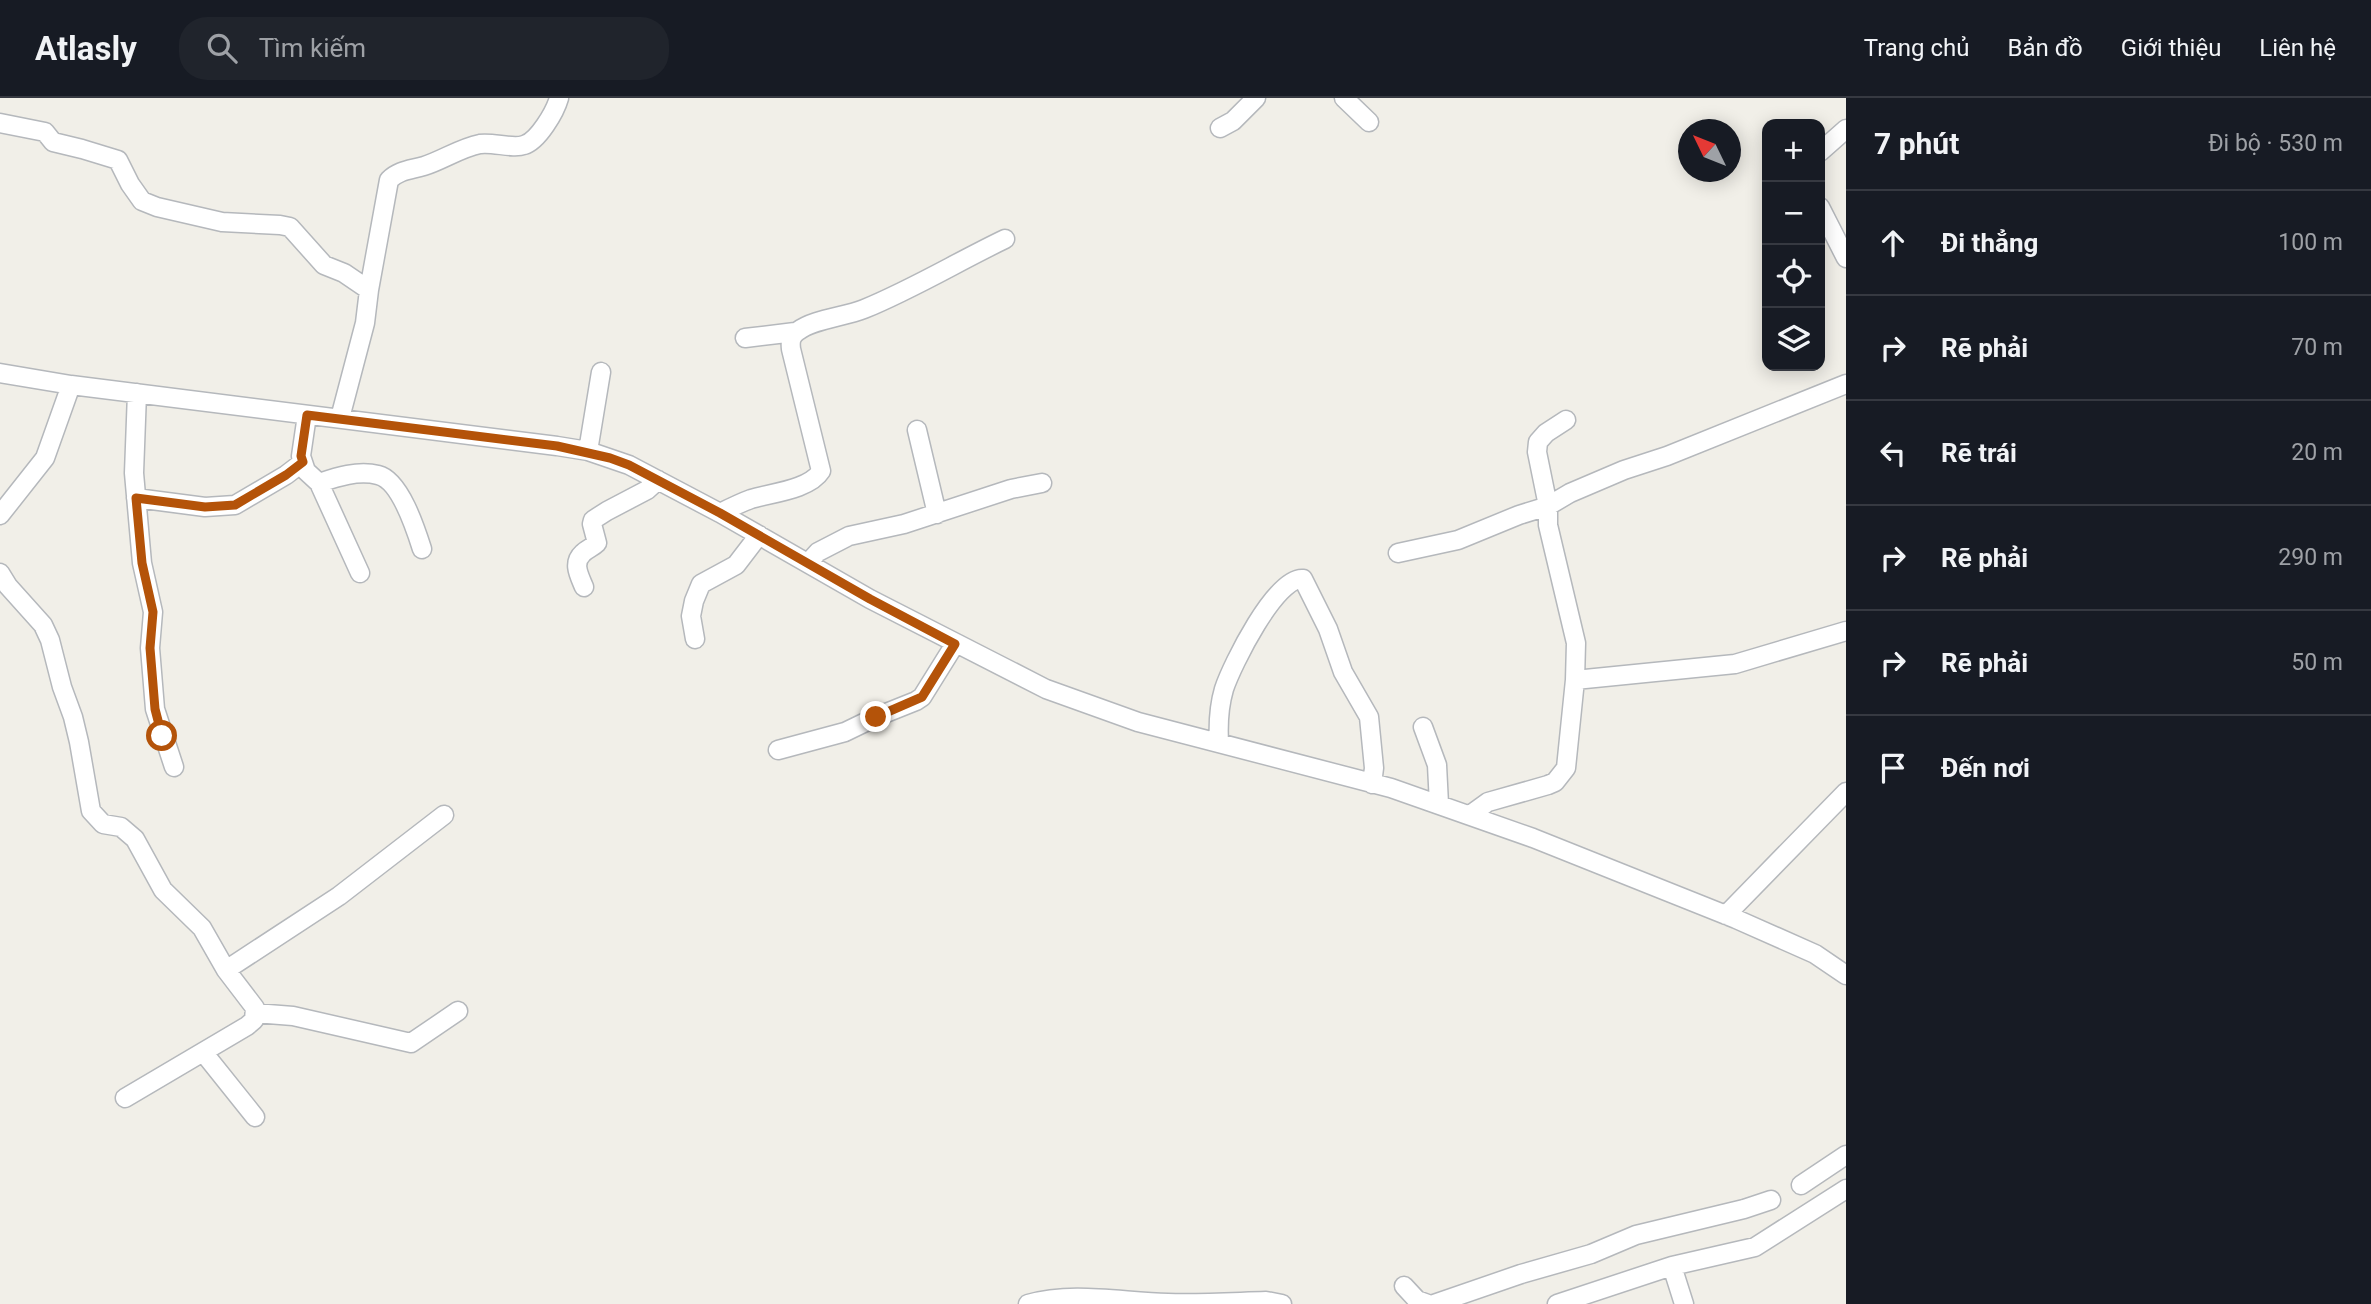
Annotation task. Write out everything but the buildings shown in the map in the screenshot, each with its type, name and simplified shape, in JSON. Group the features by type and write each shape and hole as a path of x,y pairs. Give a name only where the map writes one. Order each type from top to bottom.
{"street":[{"path":"340,418 365,323 386,190 390,180 396,173 426,165 481,144 523,146 548,121 559,98"},
{"path":"1220,128 1233,121 1256,98"},
{"path":"1344,98 1369,122"},
{"path":"0,123 45,132 53,142 118,160 138,197 157,207 222,222 290,227 324,265 369,290"},
{"path":"1825,148 1846,129"},
{"path":"1825,217 1846,258"},
{"path":"745,338 795,332 807,325 850,315 905,292 1005,239"},
{"path":"720,513 750,499 808,482 821,471 791,349 790,341 795,332"},
{"path":"588,451 601,372"},
{"path":"0,373 71,385 588,451 629,465 658,480 955,644 1046,689 1138,722 1372,784 1470,815 1726,915 1815,954 1846,975"},
{"path":"1398,553 1458,540 1548,506 1570,493 1624,470 1668,456 1846,384"},
{"path":"0,515 46,458 71,385"},
{"path":"137,393 134,473 142,563 153,612 150,648 155,709 174,767"},
{"path":"307,415 301,456 306,471 318,483 360,573"},
{"path":"1470,815 1488,803 1548,785 1559,778 1566,768 1576,680 1576,643 1548,525 1548,506 1537,452 1538,442 1546,433 1566,420"},
{"path":"917,430 937,514"},
{"path":"136,498 205,507 235,505 303,462"},
{"path":"318,483 345,474 378,474 385,478 407,507 422,549"},
{"path":"584,587 577,570 577,561 584,551 597,543 593,520 647,491 658,480"},
{"path":"808,563 818,552 849,536 904,524 1011,489 1042,483"},
{"path":"695,639 691,616 701,584 736,565 759,535"},
{"path":"0,573 16,596 43,625 50,640 79,742 91,811 103,824 121,827 135,839 158,883 202,929 226,970 255,1008 254,1020 247,1026 125,1098"},
{"path":"1219,743 1218,723 1225,688 1257,619 1290,583 1297,578 1303,579 1328,629 1343,672 1369,717 1374,768 1372,784"},
{"path":"1576,680 1735,664 1846,631"},
{"path":"778,750 845,733 916,701 922,697 955,644"},
{"path":"1423,727 1437,765 1438,804"},
{"path":"1726,915 1846,792"},
{"path":"226,970 339,896 444,815"},
{"path":"255,1013 293,1016 411,1043 458,1011"},
{"path":"203,1052 255,1117"},
{"path":"1801,1185 1846,1155"},
{"path":"1556,1304 1672,1266 1755,1247 1846,1189"},
{"path":"1434,1304 1591,1254 1636,1235 1771,1200"},
{"path":"1672,1266 1684,1304"},
{"path":"1404,1286 1417,1300 1428,1304"},
{"path":"1028,1304 1071,1298 1167,1303 1266,1301 1282,1304"}],"route":[{"path":"162,736 155,709 150,648 153,612 142,563 136,498 205,507 235,505 303,462 301,456 307,415 588,451 629,465 682,492 955,644 922,697 876,717"}]}
